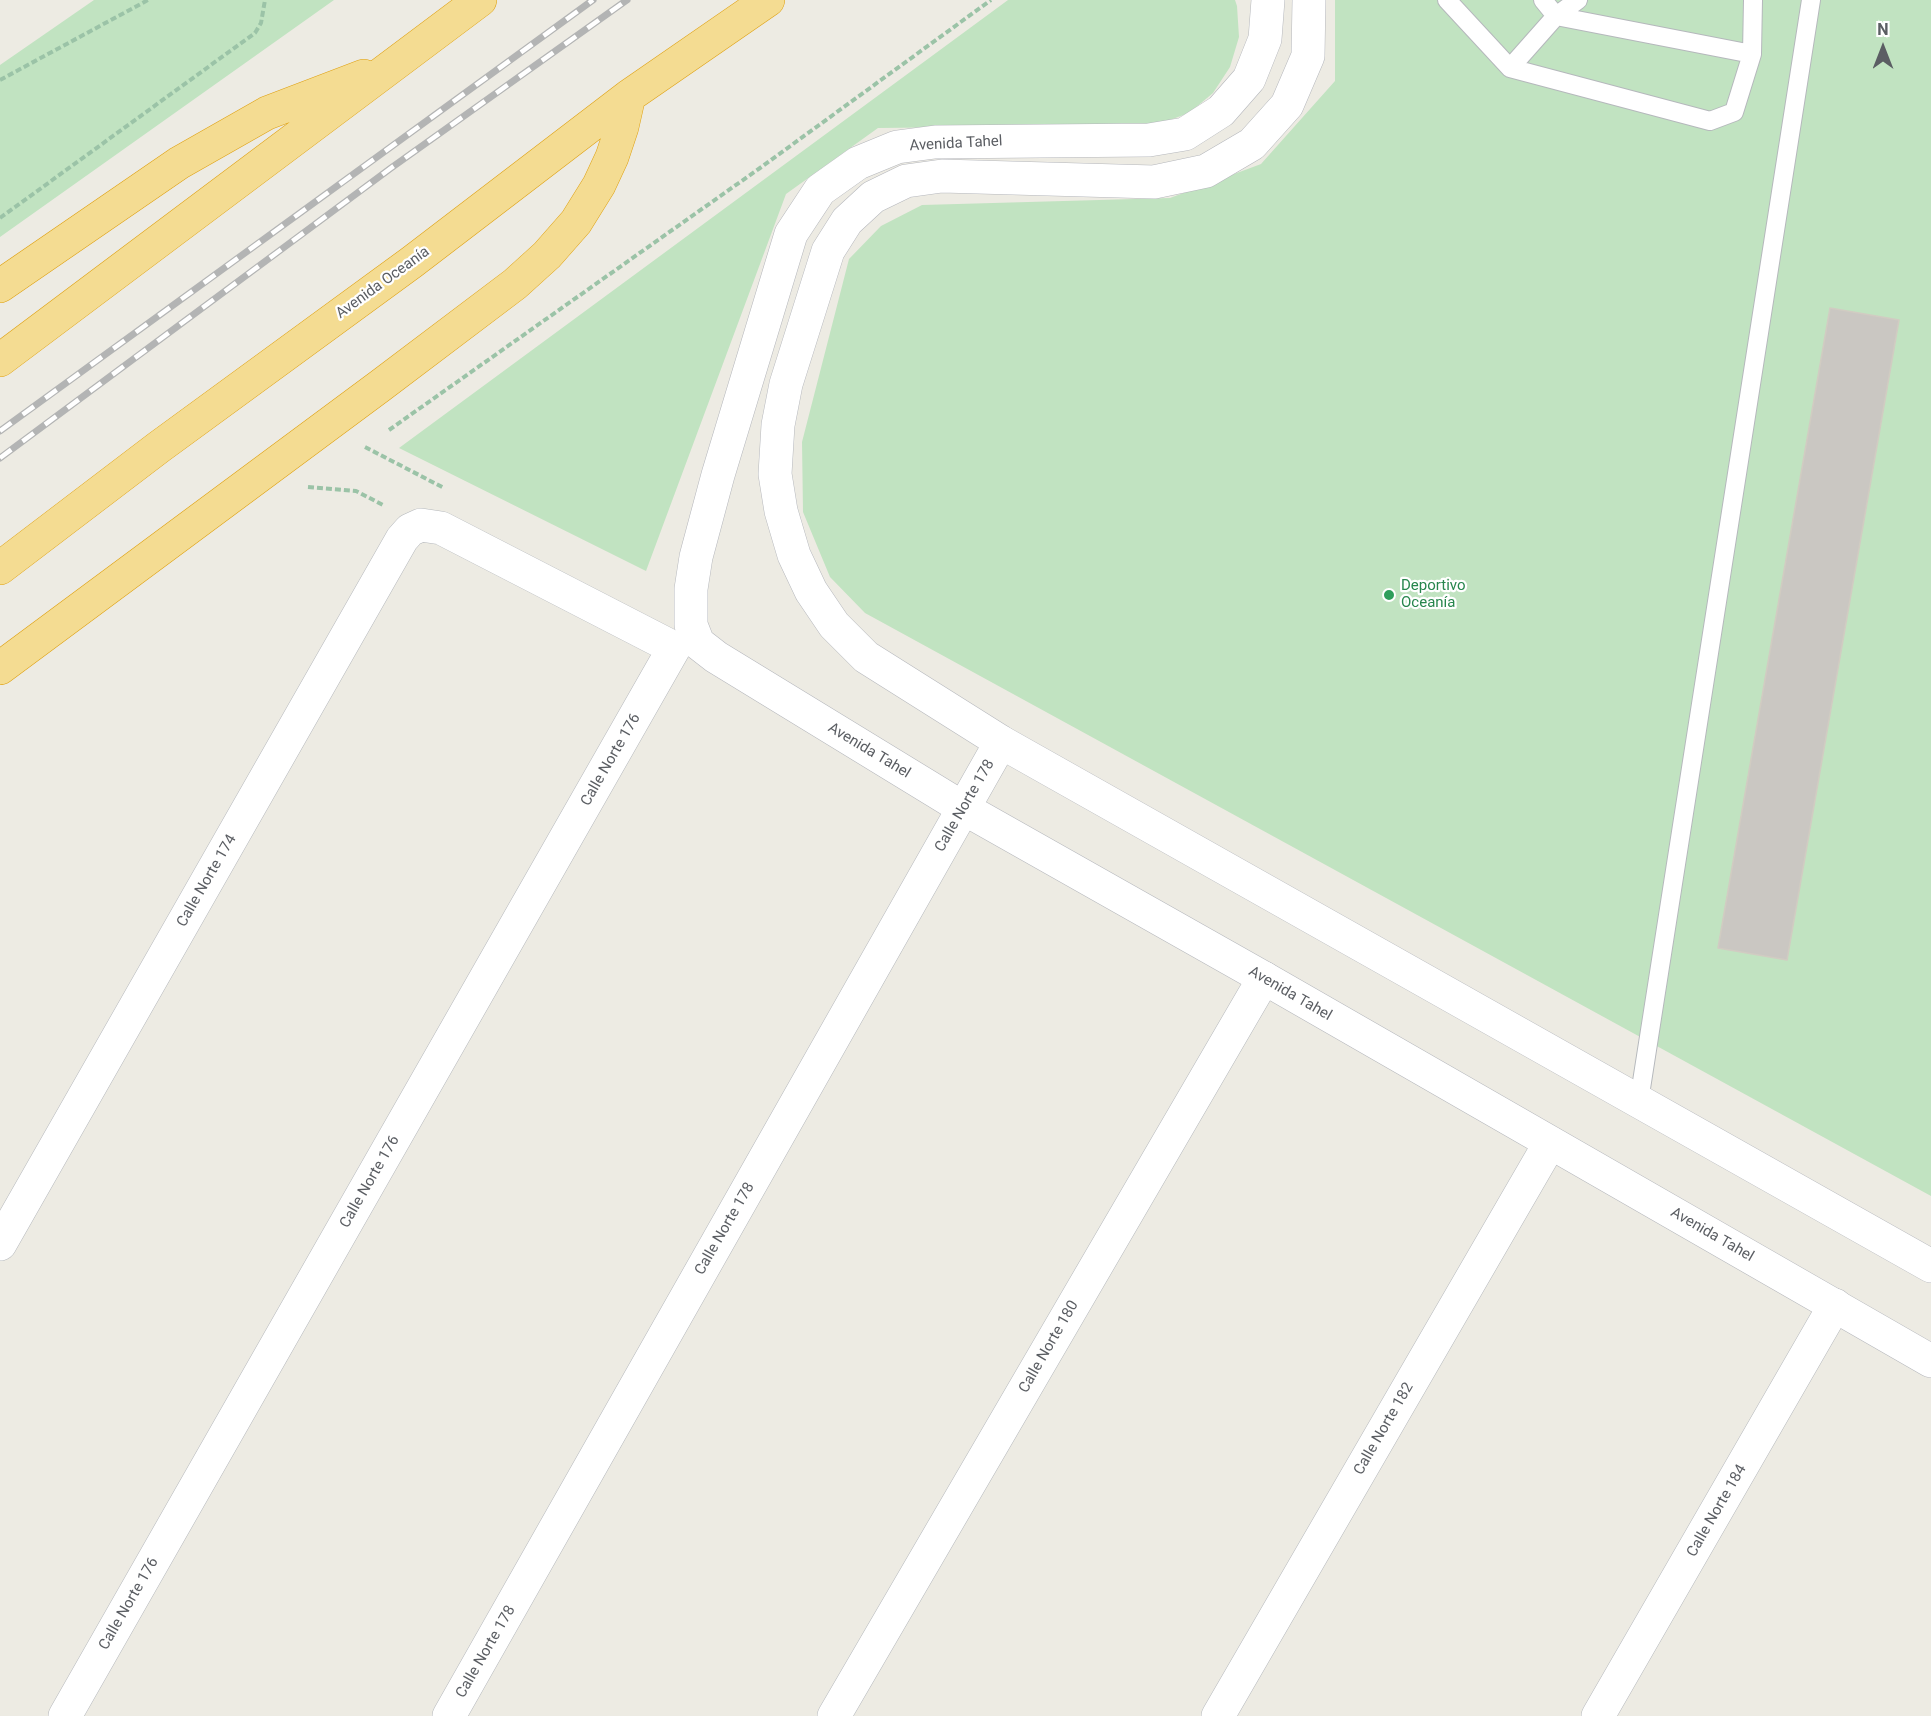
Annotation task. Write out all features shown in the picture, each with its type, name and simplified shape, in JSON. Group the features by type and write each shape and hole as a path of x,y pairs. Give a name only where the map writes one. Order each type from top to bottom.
{"highway":[{"path":"0,360 480,0"},
{"name":"Avenida Oceanía","path":"0,567 168,440 412,262 629,96 768,0"},
{"path":"0,286 178,163 267,113 397,64"},
{"path":"0,668 389,379 514,284 547,255 576,222 599,185 612,157 629,96"}],"street":[{"name":"Avenida Tahel","path":"686,646 691,625 691,589 696,557 714,486 791,234 820,190 858,163 897,147 935,142 1149,140 1185,134 1221,111 1249,79 1265,39 1268,0"},
{"name":"Avenida Tahel","path":"1309,0 1308,56 1287,105 1252,144 1206,171 1154,182 942,176 906,181 873,196 847,221 828,251 786,384 778,425 775,474 781,511 794,555 811,591 834,625 866,657 1002,742 1931,1266"},
{"name":"Avenida Tahel","path":"421,525 441,528 686,646 716,657 963,808 1931,1361"},
{"name":"Calle Norte 174","path":"0,1244 402,538 410,530 421,525"},
{"name":"Calle Norte 176","path":"65,1716 686,646"},
{"name":"Calle Norte 178","path":"449,1716 1002,742"},
{"name":"Calle Norte 180","path":"834,1716 1264,978"},
{"name":"Calle Norte 182","path":"1218,1716 1550,1143"},
{"name":"Calle Norte 184","path":"1598,1716 1835,1305"}],"lane":[{"path":"1447,0 1510,68 1710,121 1734,112 1752,54 1753,0"},
{"path":"1543,0 1556,16 1752,54"},
{"path":"1510,68 1556,16 1578,0"},
{"path":"1639,1101 1811,0"}],"path":[{"path":"0,81 148,0"},
{"path":"0,218 255,33 261,23 265,0"},
{"path":"384,434 760,168 991,0"},
{"path":"365,447 374,440"}],"green space":[{"path":"94,0 334,0 0,237 0,65"},
{"path":"1008,0 1235,0 1239,37 1230,67 1213,93 1189,113 1156,125 878,128 786,194 646,571 399,448"},
{"name":"Deportivo Oceanía","path":"1335,0 1931,0 1931,1196 865,613 830,577 803,512 802,442 849,259 881,226 922,205 1170,198 1261,164 1335,81"}],"building":[{"path":"1830,308 1899,320 1787,960 1718,948"}],"railway":[{"path":"0,431 593,0"},
{"path":"0,458 391,168 627,0"}],"place":[{"name":"Deportivo Oceanía","path":"1389,595"}]}
